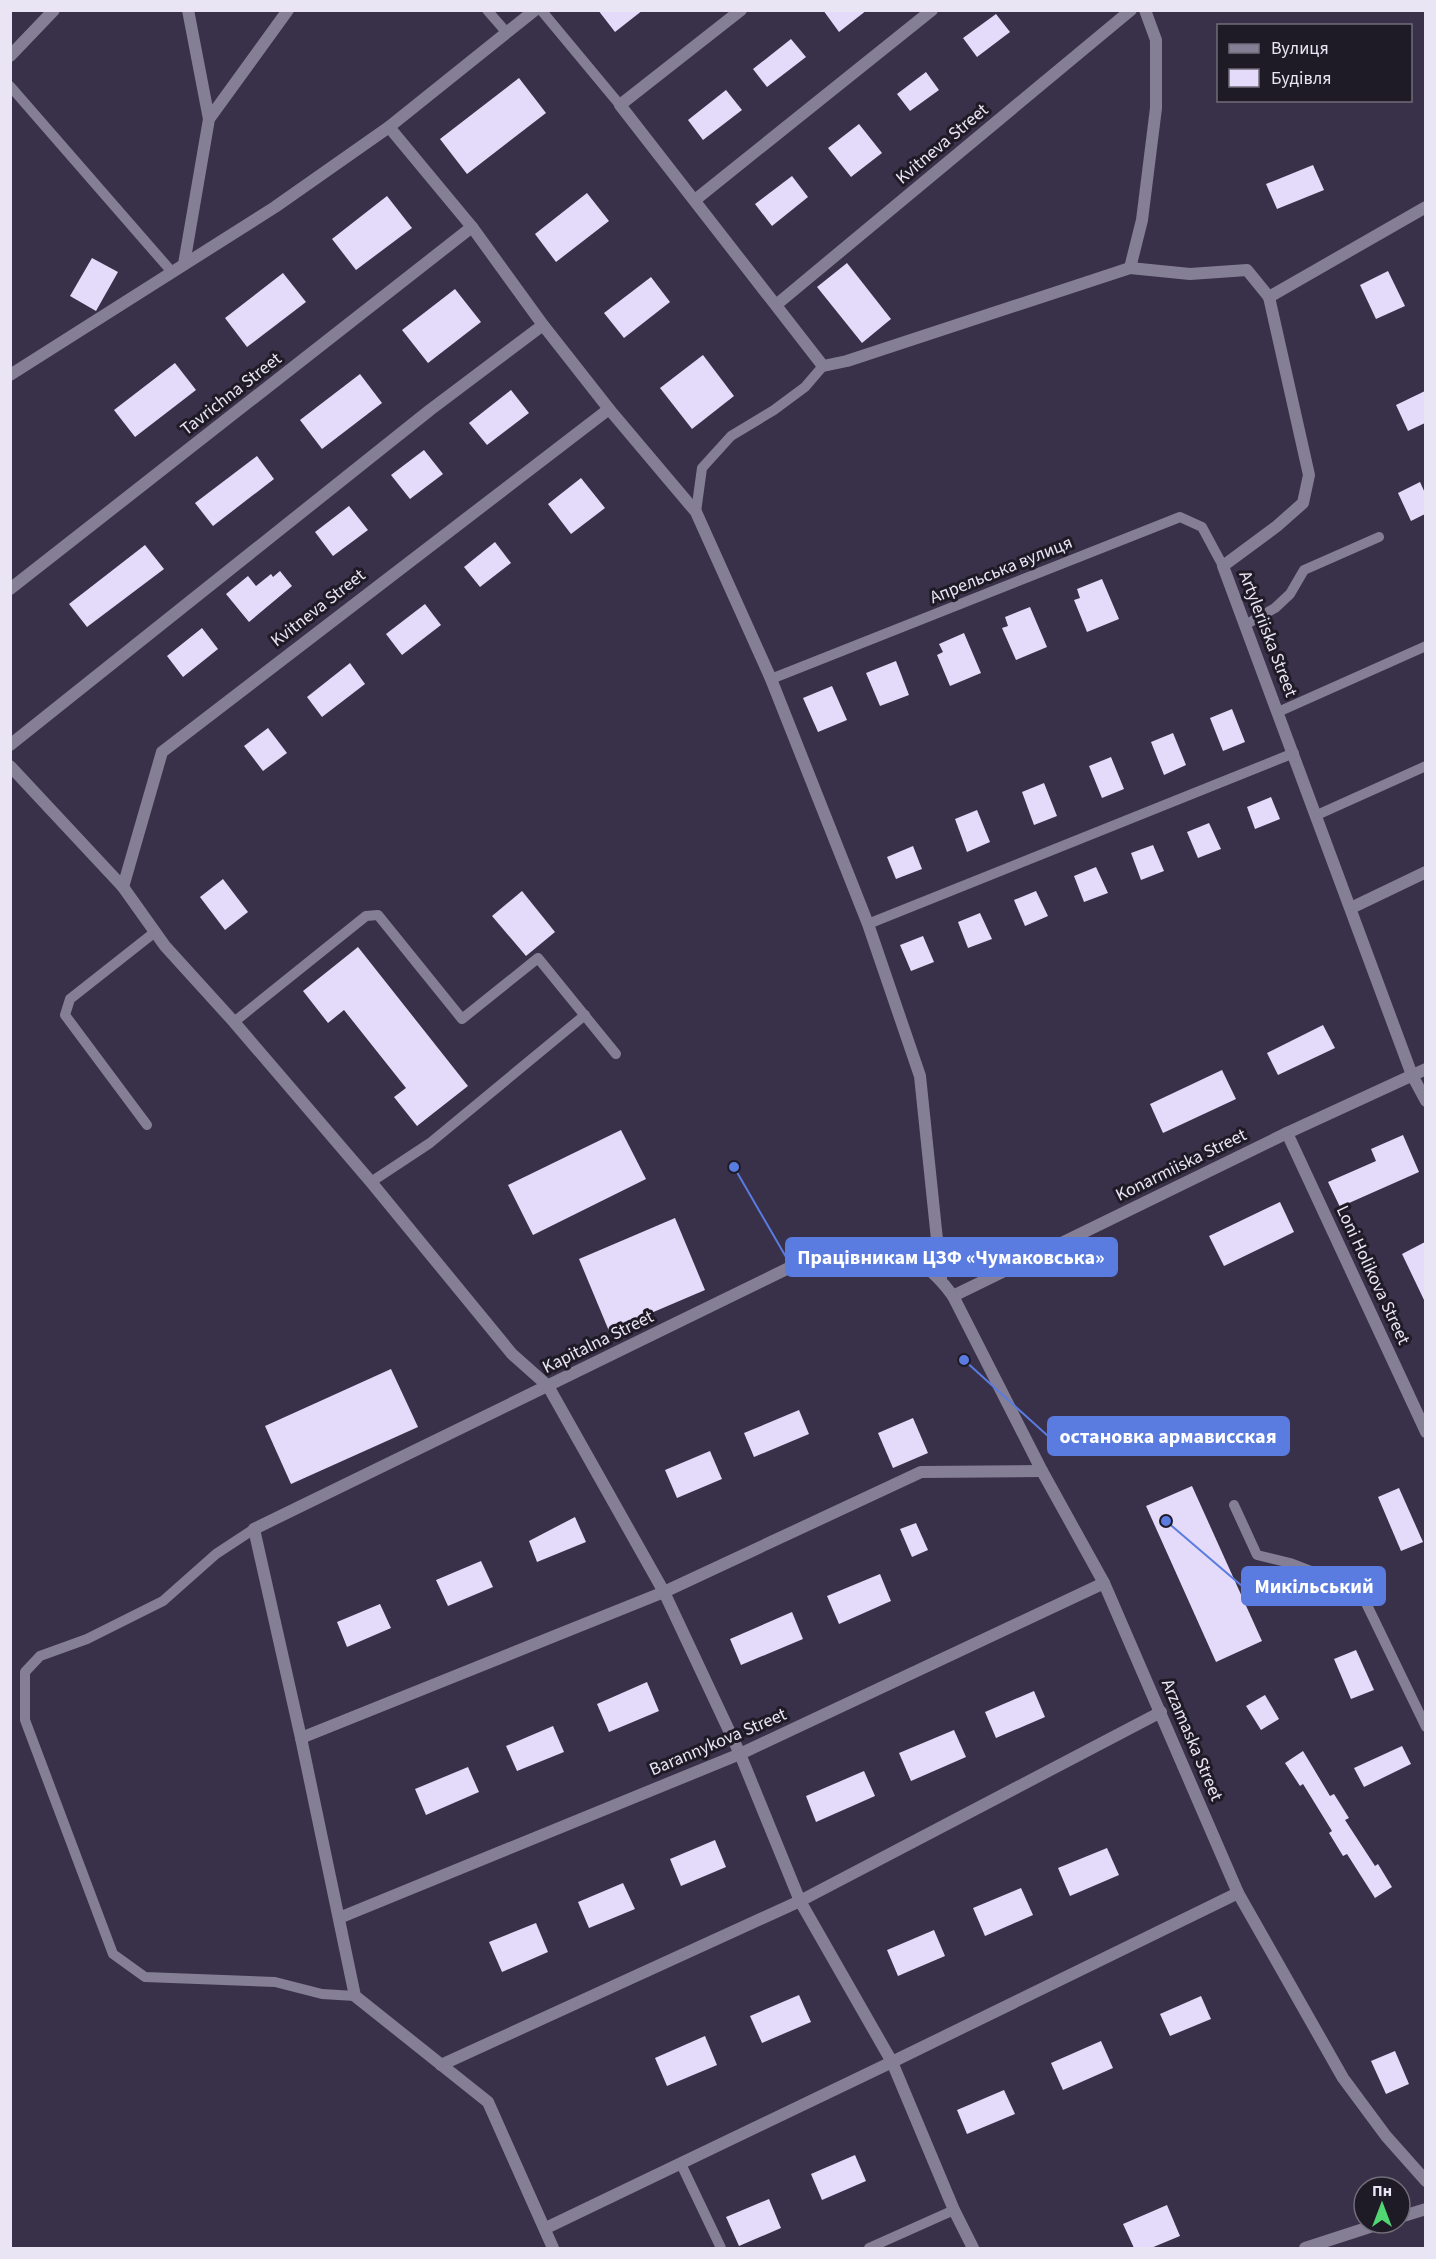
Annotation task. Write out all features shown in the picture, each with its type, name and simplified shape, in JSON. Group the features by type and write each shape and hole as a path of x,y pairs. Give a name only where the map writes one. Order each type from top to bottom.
{"street":[{"path":"10,56 54,10"},
{"path":"184,264 209,119 188,10"},
{"path":"209,119 288,10"},
{"path":"10,375 275,207 389,128 535,10"},
{"path":"741,10 620,105 824,366 847,361 1130,268 1190,274 1247,270 1269,297 1425,207"},
{"path":"695,200 932,10"},
{"name":"Kvitneva Street","path":"776,305 1131,10"},
{"path":"1130,268 1142,220 1156,108 1155,40 1145,10"},
{"path":"389,128 472,227 543,325 609,409 696,512 771,679 867,924 920,1076 941,1278"},
{"name":"Tavrichna Street","path":"10,589 472,227"},
{"name":"Artyleriiska Street","path":"1269,297 1309,475 1303,503 1277,526 1223,566 1412,1075 1425,1101"},
{"path":"10,745 430,410 543,325"},
{"name":"Kvitneva Street","path":"123,887 162,752 609,409"},
{"path":"10,766 123,887 155,932 198,984 234,1022 371,1182 512,1354 548,1386 664,1592 740,1754 800,1901 892,2062 954,2210 973,2248"},
{"path":"1351,908 1425,872"},
{"name":"Konarmiiska Street","path":"953,1296 1287,1132 1425,1069"},
{"name":"Loni Holikova Street","path":"1287,1132 1425,1432"},
{"name":"Kapitalna Street","path":"254,1529 797,1264 862,1244 885,1244 907,1254 941,1278 953,1296"},
{"name":"Arzamaska Street","path":"953,1296 1042,1471 1104,1583 1238,1893 1343,2078 1386,2136 1425,2181"},
{"path":"301,1738 664,1592 921,1472 1042,1471"},
{"path":"254,1529 355,1996 488,2102 553,2248"},
{"name":"Barannykova Street","path":"339,1918 740,1754 1104,1583"},
{"path":"441,2065 800,1901 1161,1712"},
{"path":"546,2228 1238,1893"},
{"path":"1305,2248 1352,2233"}],"lane":[{"path":"487,10 507,33"},
{"path":"541,10 620,105"},
{"path":"10,86 172,272"},
{"path":"696,512 702,468 731,436 774,410 805,387 824,366"},
{"name":"Апрельська вулиця","path":"771,679 1180,517 1202,527 1223,566"},
{"path":"1245,625 1275,608 1290,594 1305,570 1379,537"},
{"path":"1278,712 1425,646"},
{"path":"867,924 1294,753"},
{"path":"1317,815 1425,766"},
{"path":"234,1022 366,916 378,915 462,1019 538,958 616,1054"},
{"path":"147,1125 65,1015 70,999 155,932"},
{"path":"371,1182 430,1143 585,1015"},
{"path":"1234,1506 1257,1555 1290,1563 1342,1583 1365,1601 1425,1727"},
{"path":"254,1529 216,1554 164,1601 87,1639 40,1656 25,1672 25,1720 113,1954 145,1977 275,1982 322,1994 355,1996"},
{"path":"681,2164 722,2248"},
{"path":"868,2248 954,2210"}],"building":[{"path":"598,10 643,10 615,32"},
{"path":"823,10 867,10 839,32"},
{"path":"996,14 1010,32 977,57 963,38"},
{"path":"791,39 806,57 767,87 753,69"},
{"path":"926,72 939,90 910,111 897,94"},
{"path":"519,78 546,113 467,174 440,139"},
{"path":"726,90 742,110 703,140 688,120"},
{"path":"859,124 882,153 851,177 828,148"},
{"path":"1313,165 1324,190 1277,209 1266,184"},
{"path":"792,176 808,197 772,226 755,204"},
{"path":"587,193 609,221 556,262 535,234"},
{"path":"387,196 412,228 356,270 332,239"},
{"path":"92,258 118,272 96,311 70,296"},
{"path":"847,263 891,319 862,343 817,287"},
{"path":"1388,271 1405,306 1376,319 1360,285"},
{"path":"283,273 306,302 247,347 225,318"},
{"path":"651,277 670,302 624,338 604,313"},
{"path":"455,289 481,322 428,363 402,330"},
{"path":"703,355 734,396 692,429 660,388"},
{"path":"175,363 196,390 135,437 114,410"},
{"path":"360,374 382,403 322,449 300,420"},
{"path":"511,390 529,413 487,445 469,423"},
{"path":"1425,391 1425,423 1408,431 1396,405"},
{"path":"424,450 443,474 410,499 391,475"},
{"path":"257,456 274,479 213,526 195,503"},
{"path":"581,478 605,508 571,534 548,504"},
{"path":"1420,482 1425,493 1425,514 1411,521 1398,493"},
{"path":"349,506 368,530 333,556 315,532"},
{"path":"495,542 511,563 480,587 464,567"},
{"path":"145,545 164,569 87,627 69,604"},
{"path":"280,571 292,586 249,622 226,594 248,576 256,586 271,574 273,577"},
{"path":"1102,579 1119,619 1087,632 1074,600 1080,598 1077,589"},
{"path":"425,604 441,625 402,655 386,634"},
{"path":"1030,607 1047,647 1016,660 1002,628 1008,626 1005,617"},
{"path":"202,628 218,649 183,677 167,656"},
{"path":"964,633 981,673 950,686 937,655 943,652 939,644"},
{"path":"896,661 909,695 880,706 866,673"},
{"path":"350,663 365,684 322,717 307,697"},
{"path":"832,686 847,720 818,732 803,698"},
{"path":"1232,709 1245,742 1223,751 1210,718"},
{"path":"268,728 287,753 263,771 244,746"},
{"path":"1173,733 1186,765 1164,775 1151,742"},
{"path":"1111,757 1124,789 1102,798 1089,766"},
{"path":"1044,783 1057,816 1034,825 1022,792"},
{"path":"1271,797 1280,819 1255,829 1247,807"},
{"path":"977,810 990,842 967,852 955,819"},
{"path":"1209,823 1221,849 1198,858 1187,832"},
{"path":"1153,845 1164,871 1141,880 1131,853"},
{"path":"913,846 922,869 896,879 887,857"},
{"path":"1096,867 1108,893 1084,902 1074,876"},
{"path":"223,879 248,912 225,930 200,897"},
{"path":"522,891 555,932 526,956 492,916"},
{"path":"1036,891 1048,916 1025,926 1014,900"},
{"path":"980,913 992,939 968,948 958,922"},
{"path":"923,936 934,962 911,971 900,945"},
{"path":"358,947 468,1086 417,1126 394,1097 406,1088 344,1010 328,1023 303,991"},
{"path":"1323,1025 1335,1048 1278,1075 1267,1053"},
{"path":"1222,1070 1236,1099 1163,1133 1150,1104"},
{"path":"621,1130 646,1179 533,1235 508,1185"},
{"path":"1403,1135 1419,1172 1340,1207 1328,1182 1376,1161 1371,1149"},
{"path":"1280,1202 1294,1232 1224,1266 1209,1236"},
{"path":"675,1218 705,1290 609,1331 579,1259"},
{"path":"1425,1242 1425,1302 1402,1254"},
{"path":"391,1369 418,1427 291,1484 265,1426"},
{"path":"799,1410 809,1434 754,1457 744,1433"},
{"path":"913,1418 928,1453 893,1468 878,1433"},
{"path":"710,1451 722,1479 677,1498 665,1470"},
{"path":"1192,1486 1262,1641 1216,1662 1146,1506"},
{"path":"1399,1488 1423,1542 1401,1551 1378,1497"},
{"path":"575,1517 586,1542 537,1562 529,1541"},
{"path":"916,1523 928,1550 912,1557 900,1529"},
{"path":"481,1561 493,1587 448,1606 436,1580"},
{"path":"880,1574 891,1601 839,1624 827,1596"},
{"path":"380,1604 391,1628 347,1647 337,1622"},
{"path":"792,1612 803,1639 741,1665 730,1639"},
{"path":"1356,1650 1374,1690 1351,1699 1334,1659"},
{"path":"647,1682 659,1711 609,1732 597,1704"},
{"path":"1034,1691 1045,1717 996,1738 985,1712"},
{"path":"1265,1695 1279,1719 1261,1730 1246,1706"},
{"path":"553,1726 564,1752 517,1771 506,1746"},
{"path":"954,1730 966,1757 911,1781 899,1753"},
{"path":"1402,1746 1411,1764 1364,1787 1354,1768"},
{"path":"1303,1751 1330,1796 1334,1794 1349,1818 1345,1820 1375,1866 1378,1864 1392,1887 1375,1898 1347,1854 1343,1856 1329,1833 1332,1831 1303,1784 1300,1786 1285,1763"},
{"path":"468,1767 479,1792 426,1815 415,1789"},
{"path":"864,1771 875,1796 816,1822 806,1796"},
{"path":"715,1840 726,1867 681,1886 670,1859"},
{"path":"1107,1848 1119,1875 1070,1896 1058,1868"},
{"path":"623,1883 635,1909 589,1928 578,1902"},
{"path":"1021,1888 1033,1915 985,1936 973,1908"},
{"path":"536,1923 548,1952 502,1972 489,1942"},
{"path":"934,1930 945,1956 898,1976 887,1950"},
{"path":"799,1995 811,2022 762,2043 750,2016"},
{"path":"1201,1996 1211,2019 1170,2036 1160,2014"},
{"path":"705,2036 717,2065 667,2086 655,2058"},
{"path":"1101,2041 1113,2068 1063,2090 1051,2063"},
{"path":"1395,2051 1409,2084 1386,2094 1371,2061"},
{"path":"1004,2090 1015,2114 967,2134 957,2110"},
{"path":"855,2155 866,2181 822,2200 811,2174"},
{"path":"769,2199 781,2228 739,2246 726,2217"},
{"path":"1167,2205 1180,2236 1151,2248 1134,2248 1123,2224"}],"place":[{"name":"Працівникам ЦЗФ «Чумаковська»","path":"734,1167"},
{"name":"остановка армависская","path":"964,1360"},
{"name":"Микільський","path":"1166,1521"}]}
